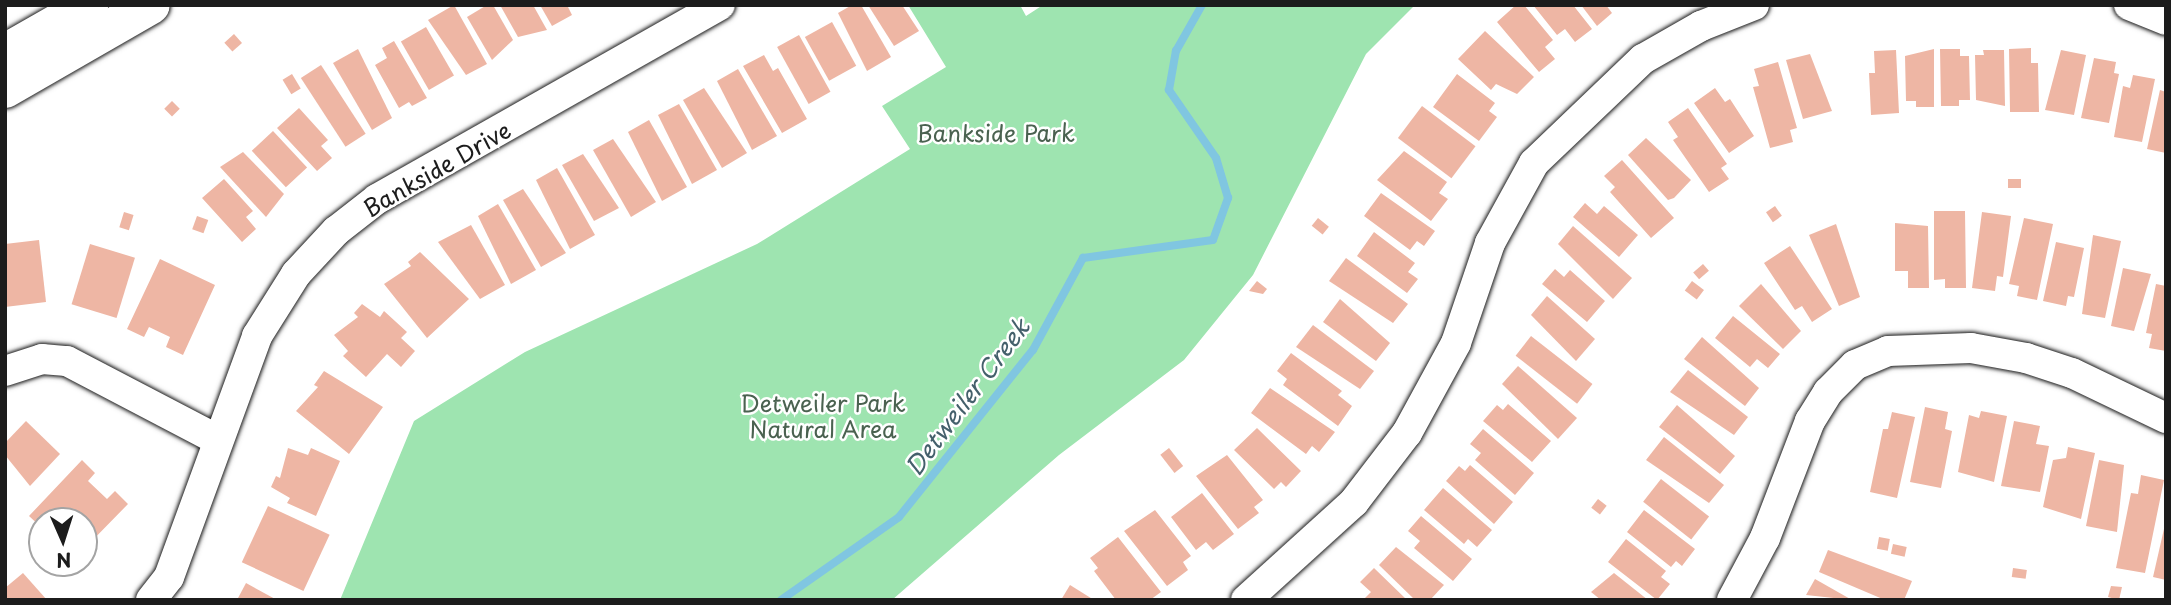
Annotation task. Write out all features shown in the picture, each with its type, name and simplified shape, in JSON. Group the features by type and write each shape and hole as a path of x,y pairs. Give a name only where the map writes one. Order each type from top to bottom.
{"main road":[{"path":"5,53 89,5"},
{"path":"5,89 151,5"}],"street":[{"name":"Bankside Drive","path":"151,600 169,577 216,439 257,336 296,274 336,231 377,199 720,5"},
{"path":"1246,600 1354,502 1407,433 1456,343 1490,243 1534,163 1643,59 1701,26 1754,5"},
{"path":"2129,5 2166,20"},
{"path":"1732,600 1766,538 1810,421 1828,392 1855,365 1888,351 1971,348 2026,358 2073,373 2166,418"},
{"path":"5,371 42,359 67,361 216,439"}],"green space":[{"name":"Detweiler Park Natural Area","path":"908,5 1020,5 1026,16 1043,5 1415,5 1366,54 1253,275 1184,360 1059,455 892,600 340,600 414,421 525,352 757,244 910,149 882,106 946,67"}],"building":[{"path":"454,5 487,64 466,75 428,20"},
{"path":"487,5 493,5 513,40 492,60 467,17"},
{"path":"500,5 533,5 547,30 518,37"},
{"path":"540,5 567,5 572,15 552,26"},
{"path":"852,5 861,5 891,57 867,71 838,13"},
{"path":"868,5 902,5 919,31 894,46"},
{"path":"1516,5 1524,5 1553,40 1545,47 1555,59 1539,72 1497,22"},
{"path":"1533,5 1573,5 1592,29 1575,42 1565,29 1557,35"},
{"path":"1581,5 1606,5 1612,13 1597,26"},
{"path":"832,22 856,66 829,81 805,37"},
{"path":"426,27 454,75 429,90 401,42"},
{"path":"1485,31 1534,77 1517,94 1496,84 1491,90 1458,59"},
{"path":"234,34 242,43 232,52 224,43"},
{"path":"799,35 831,92 809,104 777,47"},
{"path":"394,41 427,98 412,106 409,102 399,108 375,65 387,58 382,48"},
{"path":"2031,48 2031,63 2038,63 2039,112 2010,112 2009,49"},
{"path":"358,49 392,118 372,130 333,63"},
{"path":"1934,49 1934,107 1916,107 1916,101 1906,101 1905,56"},
{"path":"1940,49 1960,49 1960,56 1969,56 1970,100 1959,100 1959,106 1941,106"},
{"path":"1896,50 1899,113 1871,115 1869,73 1875,73 1874,51"},
{"path":"1983,50 2004,50 2005,106 1976,100 1975,55 1984,55"},
{"path":"2061,50 2086,55 2074,115 2045,110"},
{"path":"1810,54 1832,111 1803,119 1786,60"},
{"path":"764,55 773,71 778,68 807,119 782,133 743,66"},
{"path":"2094,58 2116,62 2114,73 2119,74 2109,123 2081,118"},
{"path":"1778,62 1797,128 1790,130 1793,142 1770,148 1753,87 1759,86 1754,69"},
{"path":"321,65 366,134 346,147 301,78"},
{"path":"738,69 777,136 752,150 717,81"},
{"path":"292,74 301,89 291,94 283,80"},
{"path":"1457,74 1495,103 1489,111 1497,117 1479,141 1433,107"},
{"path":"2133,75 2155,79 2142,142 2114,137 2123,86 2130,88"},
{"path":"704,88 747,153 722,168 683,100"},
{"path":"1715,88 1725,102 1730,99 1754,136 1729,153 1694,103"},
{"path":"2160,90 2166,92 2166,153 2147,149"},
{"path":"172,101 180,109 172,117 164,109"},
{"path":"679,104 717,170 692,184 658,115"},
{"path":"1422,106 1476,146 1451,178 1398,138"},
{"path":"299,108 328,140 321,146 332,158 317,171 277,128"},
{"path":"1688,108 1727,164 1721,168 1729,179 1709,192 1673,140 1678,137 1668,122"},
{"path":"649,120 687,187 662,201 628,132"},
{"path":"273,131 307,168 286,187 252,151"},
{"path":"1646,138 1691,180 1674,198 1668,200 1628,155"},
{"path":"613,139 656,202 631,217 593,150"},
{"path":"1404,151 1447,182 1439,193 1448,199 1431,221 1377,180"},
{"path":"243,152 284,194 266,217 220,167"},
{"path":"583,154 619,208 594,221 562,165"},
{"path":"1622,160 1674,218 1651,238 1610,192 1615,187 1604,176"},
{"path":"557,168 595,235 570,249 536,180"},
{"path":"224,179 253,211 246,217 256,229 242,242 202,198"},
{"path":"2008,179 2021,179 2021,188 2008,188"},
{"path":"523,189 566,253 541,267 503,200"},
{"path":"1381,193 1435,231 1424,246 1417,241 1410,250 1364,216"},
{"path":"1585,203 1597,214 1604,206 1638,235 1619,257 1573,217"},
{"path":"498,204 536,270 511,284 478,216"},
{"path":"1775,206 1782,216 1773,222 1766,212"},
{"path":"1934,211 1965,211 1966,288 1945,288 1945,279 1934,280"},
{"path":"124,212 134,215 129,230 119,227"},
{"path":"1982,212 2011,216 2003,277 1997,276 1995,291 1972,288"},
{"path":"197,216 208,220 203,233 192,229"},
{"path":"1318,218 1329,227 1323,235 1312,226"},
{"path":"2024,218 2053,224 2037,300 2017,296 2019,286 2009,284"},
{"path":"1895,223 1928,226 1929,288 1908,288 1908,271 1895,271"},
{"path":"1836,224 1860,297 1839,306 1809,235"},
{"path":"471,225 505,285 480,299 438,242"},
{"path":"1573,226 1632,278 1613,299 1558,244"},
{"path":"1374,232 1415,263 1408,272 1418,279 1407,293 1357,256"},
{"path":"2093,235 2121,241 2105,318 2082,314"},
{"path":"39,240 46,302 5,307 5,244"},
{"path":"2056,242 2084,248 2074,297 2068,296 2066,306 2043,301"},
{"path":"90,244 135,258 117,318 72,304"},
{"path":"1790,246 1832,309 1812,322 1802,306 1795,310 1764,263"},
{"path":"420,252 469,299 427,338 384,284 411,266 408,262"},
{"path":"1346,258 1408,304 1393,323 1329,281"},
{"path":"160,259 215,285 183,355 166,347 170,337 149,327 144,337 127,329"},
{"path":"1703,264 1709,271 1699,279 1693,273"},
{"path":"2123,268 2151,274 2134,331 2111,326"},
{"path":"1555,269 1564,277 1570,270 1605,301 1587,322 1542,284"},
{"path":"1257,281 1267,289 1263,294 1249,291"},
{"path":"1692,281 1704,290 1697,300 1685,291"},
{"path":"1761,284 1801,331 1783,349 1739,306"},
{"path":"2156,284 2166,286 2166,351 2149,348 2152,334 2146,333"},
{"path":"1547,296 1595,339 1576,361 1531,315"},
{"path":"1340,299 1390,343 1376,361 1323,322"},
{"path":"362,304 380,317 384,311 407,332 401,338 415,351 401,367 387,354 366,377 343,356 348,351 334,335 358,317 354,313"},
{"path":"1733,316 1780,354 1768,368 1757,359 1750,367 1715,338"},
{"path":"1313,325 1374,371 1360,389 1296,347"},
{"path":"1531,336 1592,384 1577,404 1516,356"},
{"path":"1702,337 1759,388 1745,406 1684,359"},
{"path":"1291,353 1342,391 1338,395 1352,406 1338,426 1283,385 1287,379 1277,371"},
{"path":"1518,366 1577,418 1558,439 1502,384"},
{"path":"1688,370 1748,417 1734,435 1670,392"},
{"path":"324,371 383,407 349,454 296,411 318,387 314,385"},
{"path":"1270,388 1335,432 1319,452 1312,446 1306,454 1251,413"},
{"path":"1508,404 1551,441 1532,462 1483,421 1497,405 1503,410"},
{"path":"1677,405 1735,456 1720,474 1659,427"},
{"path":"1925,407 1948,412 1945,429 1952,431 1941,488 1910,482"},
{"path":"1981,411 2007,416 1994,482 1958,472 1969,415 1979,418"},
{"path":"1892,412 1915,417 1897,498 1870,492 1883,429 1888,429"},
{"path":"26,421 60,454 30,486 5,455 5,443"},
{"path":"2014,421 2040,426 2036,444 2049,446 2040,492 2001,486"},
{"path":"1257,428 1301,471 1286,487 1281,482 1274,489 1234,450"},
{"path":"1483,429 1534,473 1515,495 1475,460 1481,453 1470,444"},
{"path":"1664,437 1724,485 1709,503 1646,460"},
{"path":"2068,447 2095,453 2081,519 2043,507 2053,460 2066,458"},
{"path":"288,448 308,455 311,448 340,461 316,516 287,503 290,498 271,487 276,476 280,478"},
{"path":"1169,448 1183,466 1174,473 1160,455"},
{"path":"1227,455 1263,500 1254,507 1259,513 1238,529 1196,476"},
{"path":"82,460 95,473 88,481 107,499 115,491 128,504 98,535 98,507 38,507"},
{"path":"2099,460 2124,465 2117,532 2086,526"},
{"path":"1470,465 1513,502 1494,524 1446,481 1459,466 1465,471"},
{"path":"2141,475 2164,480 2145,573 2116,568 2131,493 2138,494"},
{"path":"1661,479 1709,517 1691,539 1643,502"},
{"path":"1443,488 1492,530 1477,547 1468,539 1464,544 1424,510"},
{"path":"1202,493 1234,534 1213,550 1206,542 1196,550 1171,517"},
{"path":"1598,499 1607,506 1600,514 1591,508"},
{"path":"268,506 330,535 303,591 242,562"},
{"path":"1155,510 1191,556 1183,562 1188,570 1167,586 1124,531"},
{"path":"1644,510 1695,549 1682,566 1676,561 1671,567 1627,532"},
{"path":"1421,516 1472,559 1453,581 1414,548 1420,541 1408,531"},
{"path":"2166,520 2166,580 2153,577"},
{"path":"1118,537 1161,592 1150,600 1116,600 1094,571 1098,568 1090,558"},
{"path":"1879,537 1890,539 1888,551 1877,549"},
{"path":"1626,539 1666,571 1661,577 1670,584 1657,600 1608,562"},
{"path":"1893,544 1907,547 1905,557 1891,554"},
{"path":"1396,547 1444,585 1430,600 1415,600 1379,565"},
{"path":"1828,550 1912,581 1904,600 1885,600 1819,572"},
{"path":"1374,568 1407,600 1363,600 1371,592 1360,582"},
{"path":"2013,568 2027,570 2026,579 2012,577"},
{"path":"23,573 47,600 5,600 5,588"},
{"path":"1614,573 1648,600 1601,600 1591,592"},
{"path":"1815,579 1852,600 1806,595"},
{"path":"246,583 277,600 237,600"},
{"path":"1070,585 1094,600 1061,600"},
{"path":"2111,586 2122,587 2119,600 2108,597"}],"waterway":[{"name":"Detweiler Creek","path":"781,600 899,517 1033,350 1083,258 1213,240 1228,198 1216,158 1169,90 1176,51 1202,5"}],"park label":[{"name":"Bankside Park","path":"996,133"}]}
